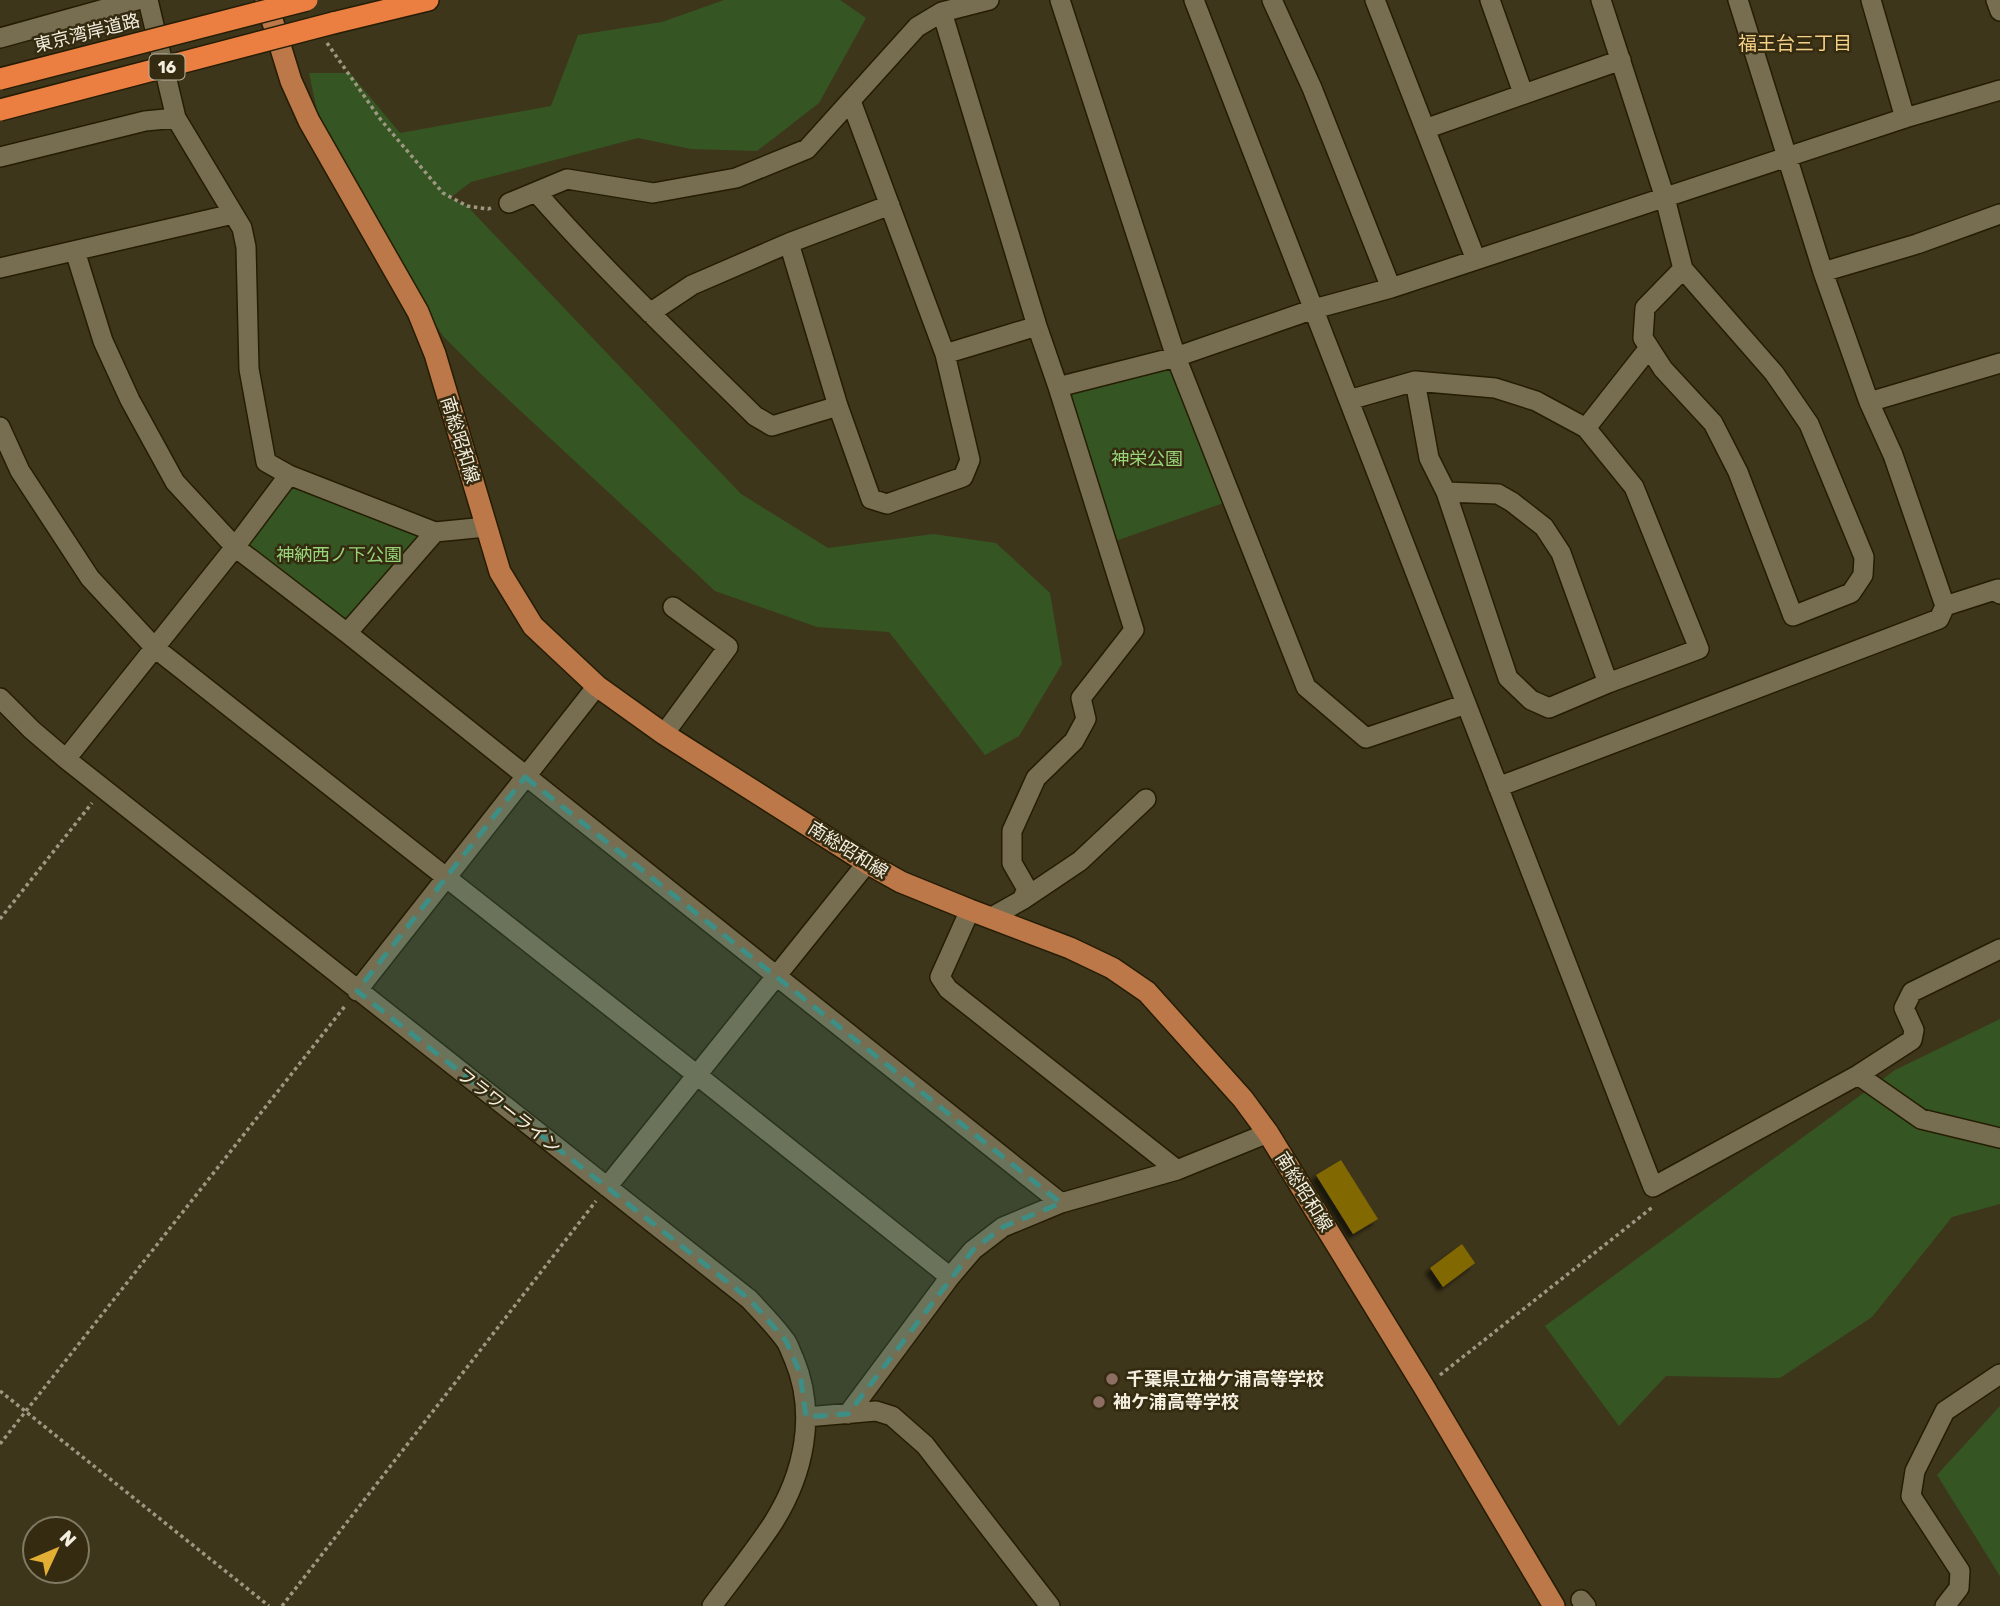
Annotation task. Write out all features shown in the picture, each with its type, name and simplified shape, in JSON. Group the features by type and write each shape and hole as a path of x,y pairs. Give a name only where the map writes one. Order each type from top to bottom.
{"highway":[{"name":"東京湾岸道路","path":"0,79 307,0"},
{"name":"16","path":"0,110 428,0"}],"main road":[{"name":"南総昭和線","path":"266,0 291,81 309,121 418,312 435,354 500,572 533,626 597,687 664,734 867,863 901,882 1070,948 1112,968 1147,992 1243,1099 1268,1133 1554,1606"}],"street":[{"path":"0,38 137,0"},
{"path":"148,0 176,118 242,228 246,247 249,369 266,462 289,475 435,532 486,527"},
{"path":"509,203 567,179 653,194 736,178 807,149 917,27 942,12 989,0"},
{"path":"1060,0 1176,357 1306,687 1366,738 1466,704"},
{"path":"1194,0 1653,1187 1858,1075 1912,1040 1914,1030 1904,1008 1912,992 2000,950"},
{"path":"1272,0 1312,88 1391,288"},
{"path":"1376,0 1476,260"},
{"path":"1490,0 1523,93"},
{"path":"1601,0 1665,198 1683,270 1774,373 1809,424 1864,557 1863,575 1851,593 1793,616 1738,472 1713,423 1663,369 1643,338 1645,308 1683,270"},
{"path":"1498,787 1939,619 1945,606 1893,455 1869,402 1823,272 1738,0"},
{"path":"1871,0 1905,118"},
{"path":"1996,0 2000,11"},
{"path":"942,12 1037,326 1134,630 1081,698 1086,719 1074,741 1036,778 1012,831 1012,863 1027,890 1022,900"},
{"path":"1426,129 1621,60"},
{"path":"1058,387 1176,357 1314,309 1391,288 1905,118 2000,90"},
{"path":"789,243 838,406 871,499 887,504 963,477 970,460 944,354 851,101"},
{"path":"0,157 145,121 176,118"},
{"path":"536,192 650,313 755,416 772,426 838,406"},
{"path":"650,313 692,285 789,243 890,205"},
{"path":"0,268 233,214"},
{"path":"1823,272 1917,244 2000,214"},
{"path":"75,251 103,341 175,482 236,547 1061,1203"},
{"path":"944,354 1037,326"},
{"path":"1586,428 1649,348"},
{"path":"1869,402 2000,363"},
{"path":"1349,400 1415,381 1494,388 1536,401 1586,428 1634,487 1699,649 1549,708 1531,700 1508,678 1446,492 1429,458 1415,381"},
{"path":"0,427 20,471 90,578 155,648 950,1278"},
{"path":"66,759 236,547 289,475"},
{"path":"1446,492 1498,494 1544,527 1561,553 1608,683"},
{"path":"347,633 435,532"},
{"path":"1945,606 1998,589 2000,594"},
{"path":"664,734 728,647 673,607"},
{"path":"357,991 597,687"},
{"name":"フラワーライン","path":"0,698 32,730 103,789 749,1299 768,1318 786,1341 800,1373 805,1398 804,1446 798,1471 774,1522 712,1606"},
{"path":"990,918 1080,861 1146,799"},
{"path":"607,1188 867,863"},
{"path":"970,910 940,977 947,989 1177,1170"},
{"path":"1858,1075 1921,1119 2000,1138"},
{"path":"848,1414 973,1250 1003,1227 1061,1203 1177,1170 1268,1133"},
{"path":"1945,1606 1959,1588 1960,1571 1911,1496 1915,1471 1945,1411 2000,1374"},
{"path":"806,1417 876,1411 892,1416 925,1445 1050,1606"}],"path":[{"path":"337,58 381,120 443,193 467,206 488,209 509,203"},
{"path":"0,919 103,789"},
{"path":"0,1444 357,991"},
{"path":"282,1606 607,1188"},
{"path":"1424,1387 1662,1200"},
{"path":"0,1391 269,1606"}],"highlighted area":[{"path":"525,777 1061,1203 1003,1227 973,1250 848,1414 806,1417 800,1373 786,1341 749,1299 357,991"}],"green space":[{"path":"724,0 840,0 866,18 819,103 757,151 691,149 638,138 471,182 450,198 467,206 741,494 828,548 933,534 996,543 1050,593 1062,664 1019,736 985,755 889,632 817,627 715,591 443,336 326,153 309,73 350,73 400,133 551,106 578,35 662,22"},
{"name":"神栄公園","path":"1176,357 1232,500 1107,544 1058,387"},
{"name":"神納西ノ下公園","path":"291,485 421,535 346,622 247,546"},
{"path":"2000,1019 2000,1204 1952,1217 1872,1317 1780,1378 1666,1376 1619,1426 1545,1326 1895,1070"},
{"path":"2000,1406 2000,1576 1937,1475"}],"building":[{"path":"1341,1160 1378,1219 1353,1234 1316,1175"},
{"path":"1462,1244 1475,1263 1443,1287 1430,1268"}],"place":[{"name":"千葉県立袖ケ浦高等学校","path":"1112,1379"},
{"name":"袖ケ浦高等学校","path":"1099,1402"}],"district":[{"name":"福王台三丁目","path":"1795,43"}]}
